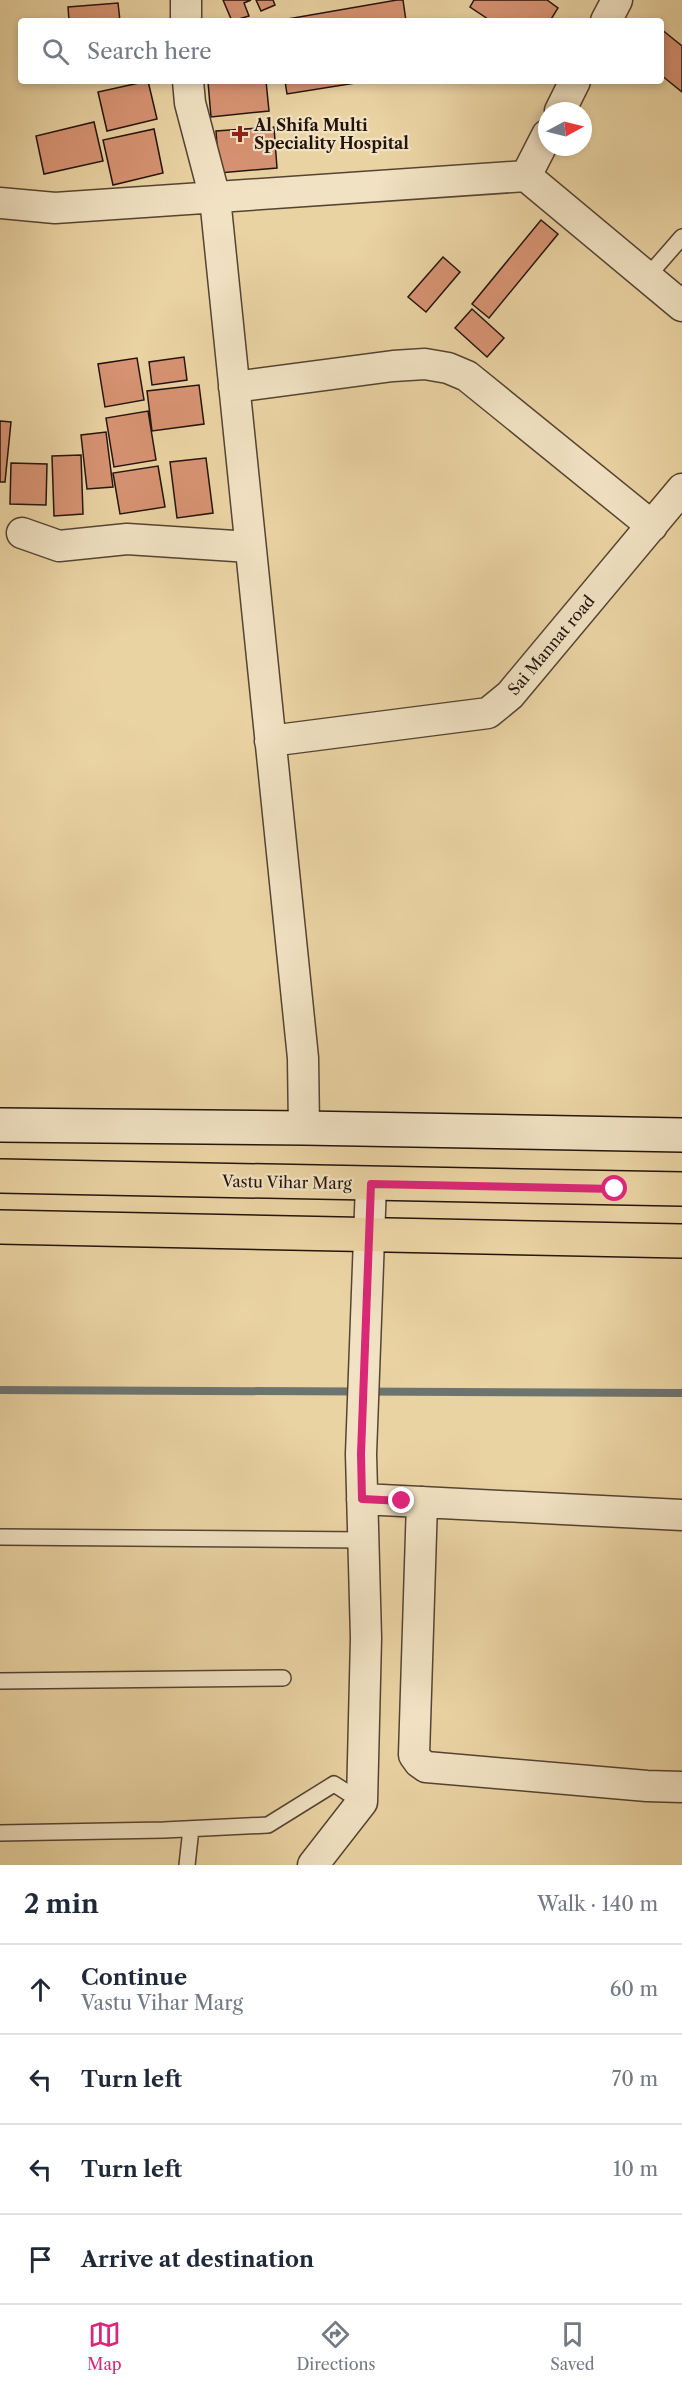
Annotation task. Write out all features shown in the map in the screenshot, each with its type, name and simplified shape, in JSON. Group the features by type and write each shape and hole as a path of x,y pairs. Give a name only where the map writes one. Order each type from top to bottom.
{"main road":[{"name":"Vastu Vihar Marg","path":"0,1176 682,1189"},
{"path":"0,1227 682,1241"}],"street":[{"path":"186,0 186,18"},
{"path":"608,18 618,0"},
{"path":"188,84 190,103 215,198 303,1058 304,1128"},
{"path":"564,102 574,84"},
{"path":"526,176 538,153"},
{"path":"0,203 55,208 526,176 682,306"},
{"path":"234,387 393,366 425,364 448,368 467,376 651,525"},
{"name":"Sai Mannat road","path":"270,741 488,713 510,695 682,489"},
{"path":"22,533 59,546 127,539 250,547"},
{"path":"0,1125 304,1128 682,1136"},
{"path":"313,1865 362,1802 366,1638 361,1454 371,1184"},
{"path":"362,1499 682,1515"},
{"path":"422,1502 414,1755 419,1762 426,1767 682,1787"}],"lane":[{"path":"647,277 682,237"},
{"path":"0,1537 362,1540"},
{"path":"0,1681 283,1678"},
{"path":"0,1833 268,1825 334,1784 362,1802"},
{"path":"187,1865 191,1829"}],"building":[{"path":"223,0 251,0 244,3 249,16 231,18"},
{"path":"256,0 273,0 275,5 261,11"},
{"path":"403,0 406,18 293,18"},
{"path":"474,0 547,0 558,8 552,18 486,18 470,7"},
{"path":"118,3 120,18 69,18 68,7"},
{"path":"664,31 682,46 682,92 664,77"},
{"path":"134,84 149,84 157,119 107,131 98,92"},
{"path":"208,84 266,84 269,111 211,117"},
{"path":"285,84 349,84 287,94"},
{"path":"94,122 103,161 44,174 36,136"},
{"path":"274,127 277,168 219,173 216,131"},
{"path":"154,129 163,173 113,185 103,140"},
{"path":"541,220 558,234 489,318 472,304"},
{"path":"443,257 460,272 426,312 408,297"},
{"path":"472,309 504,338 487,357 455,328"},
{"path":"184,357 187,380 152,385 149,362"},
{"path":"137,358 144,400 105,407 98,364"},
{"path":"199,385 204,424 152,431 147,391"},
{"path":"148,411 156,460 114,467 106,418"},
{"path":"0,421 11,422 5,482 0,482"},
{"path":"106,432 113,487 87,489 81,435"},
{"path":"81,455 83,514 54,516 52,456"},
{"path":"206,458 213,513 177,518 170,462"},
{"path":"11,463 47,464 46,505 10,504"},
{"path":"158,466 165,507 120,514 113,473"}],"waterway":[{"path":"0,1390 682,1393"}],"place":[{"name":"Al Shifa Multi Speciality Hospital","path":"240,134"}],"route":[{"path":"402,1501 362,1499 361,1454 371,1184 615,1189"}]}
